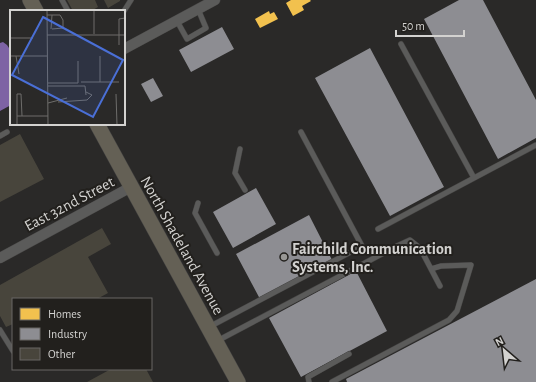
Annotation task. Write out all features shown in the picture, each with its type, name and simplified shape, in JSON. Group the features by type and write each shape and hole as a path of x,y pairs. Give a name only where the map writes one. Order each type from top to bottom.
{"main road":[{"path":"30,0 35,10"},
{"name":"North Shadeland Avenue","path":"98,125 238,382"}],"street":[{"path":"125,48 215,0"},
{"name":"East 32nd Street","path":"0,258 131,187"}],"lane":[{"path":"62,0 67,10"},
{"path":"125,10 131,0"},
{"path":"177,21 187,39 206,28 198,9"},
{"path":"401,44 474,178"},
{"path":"0,136 7,132"},
{"path":"208,328 362,246 301,132"},
{"path":"378,229 536,145"},
{"path":"240,149 235,173 245,190"},
{"path":"198,203 195,213 217,253"},
{"path":"216,341 410,240 420,248 440,286"},
{"path":"332,382 449,320 457,311 470,265 441,266 432,269"},
{"path":"0,330 12,350"},
{"path":"309,382 308,377 349,354"}],"shaded area":[{"path":"3,42 10,50 10,106 0,111 0,43"}],"building: Homes":[{"path":"291,0 311,1 302,6 304,10 293,16 286,3"},
{"path":"269,11 270,14 274,12 278,19 260,28 255,19"}],"building: Industry":[{"path":"459,0 483,0 536,100 536,138 498,159 424,19"},
{"path":"222,27 234,49 191,72 179,50"},
{"path":"370,48 444,187 390,216 315,78"},
{"path":"153,78 163,96 151,102 141,84"},
{"path":"256,188 276,224 233,248 213,212"},
{"name":"Fairchild Communication Systems, Inc.","path":"309,215 332,260 260,299 236,254"},
{"path":"356,271 387,331 301,377 269,318"},
{"path":"536,279 536,382 347,382 346,379"}],"building: Other":[{"path":"67,0 95,0 98,7 93,10 72,10"},
{"path":"104,0 120,0 120,1 108,8"},
{"path":"20,134 44,179 0,202 0,145"},
{"path":"102,228 111,244 88,257 108,293 99,298 12,298 12,324 6,327 0,316 0,285"},
{"path":"109,370 147,370 153,382 87,382"}],"place":[{"name":"Fairchild Communication Systems, Inc.","path":"284,257"}]}
